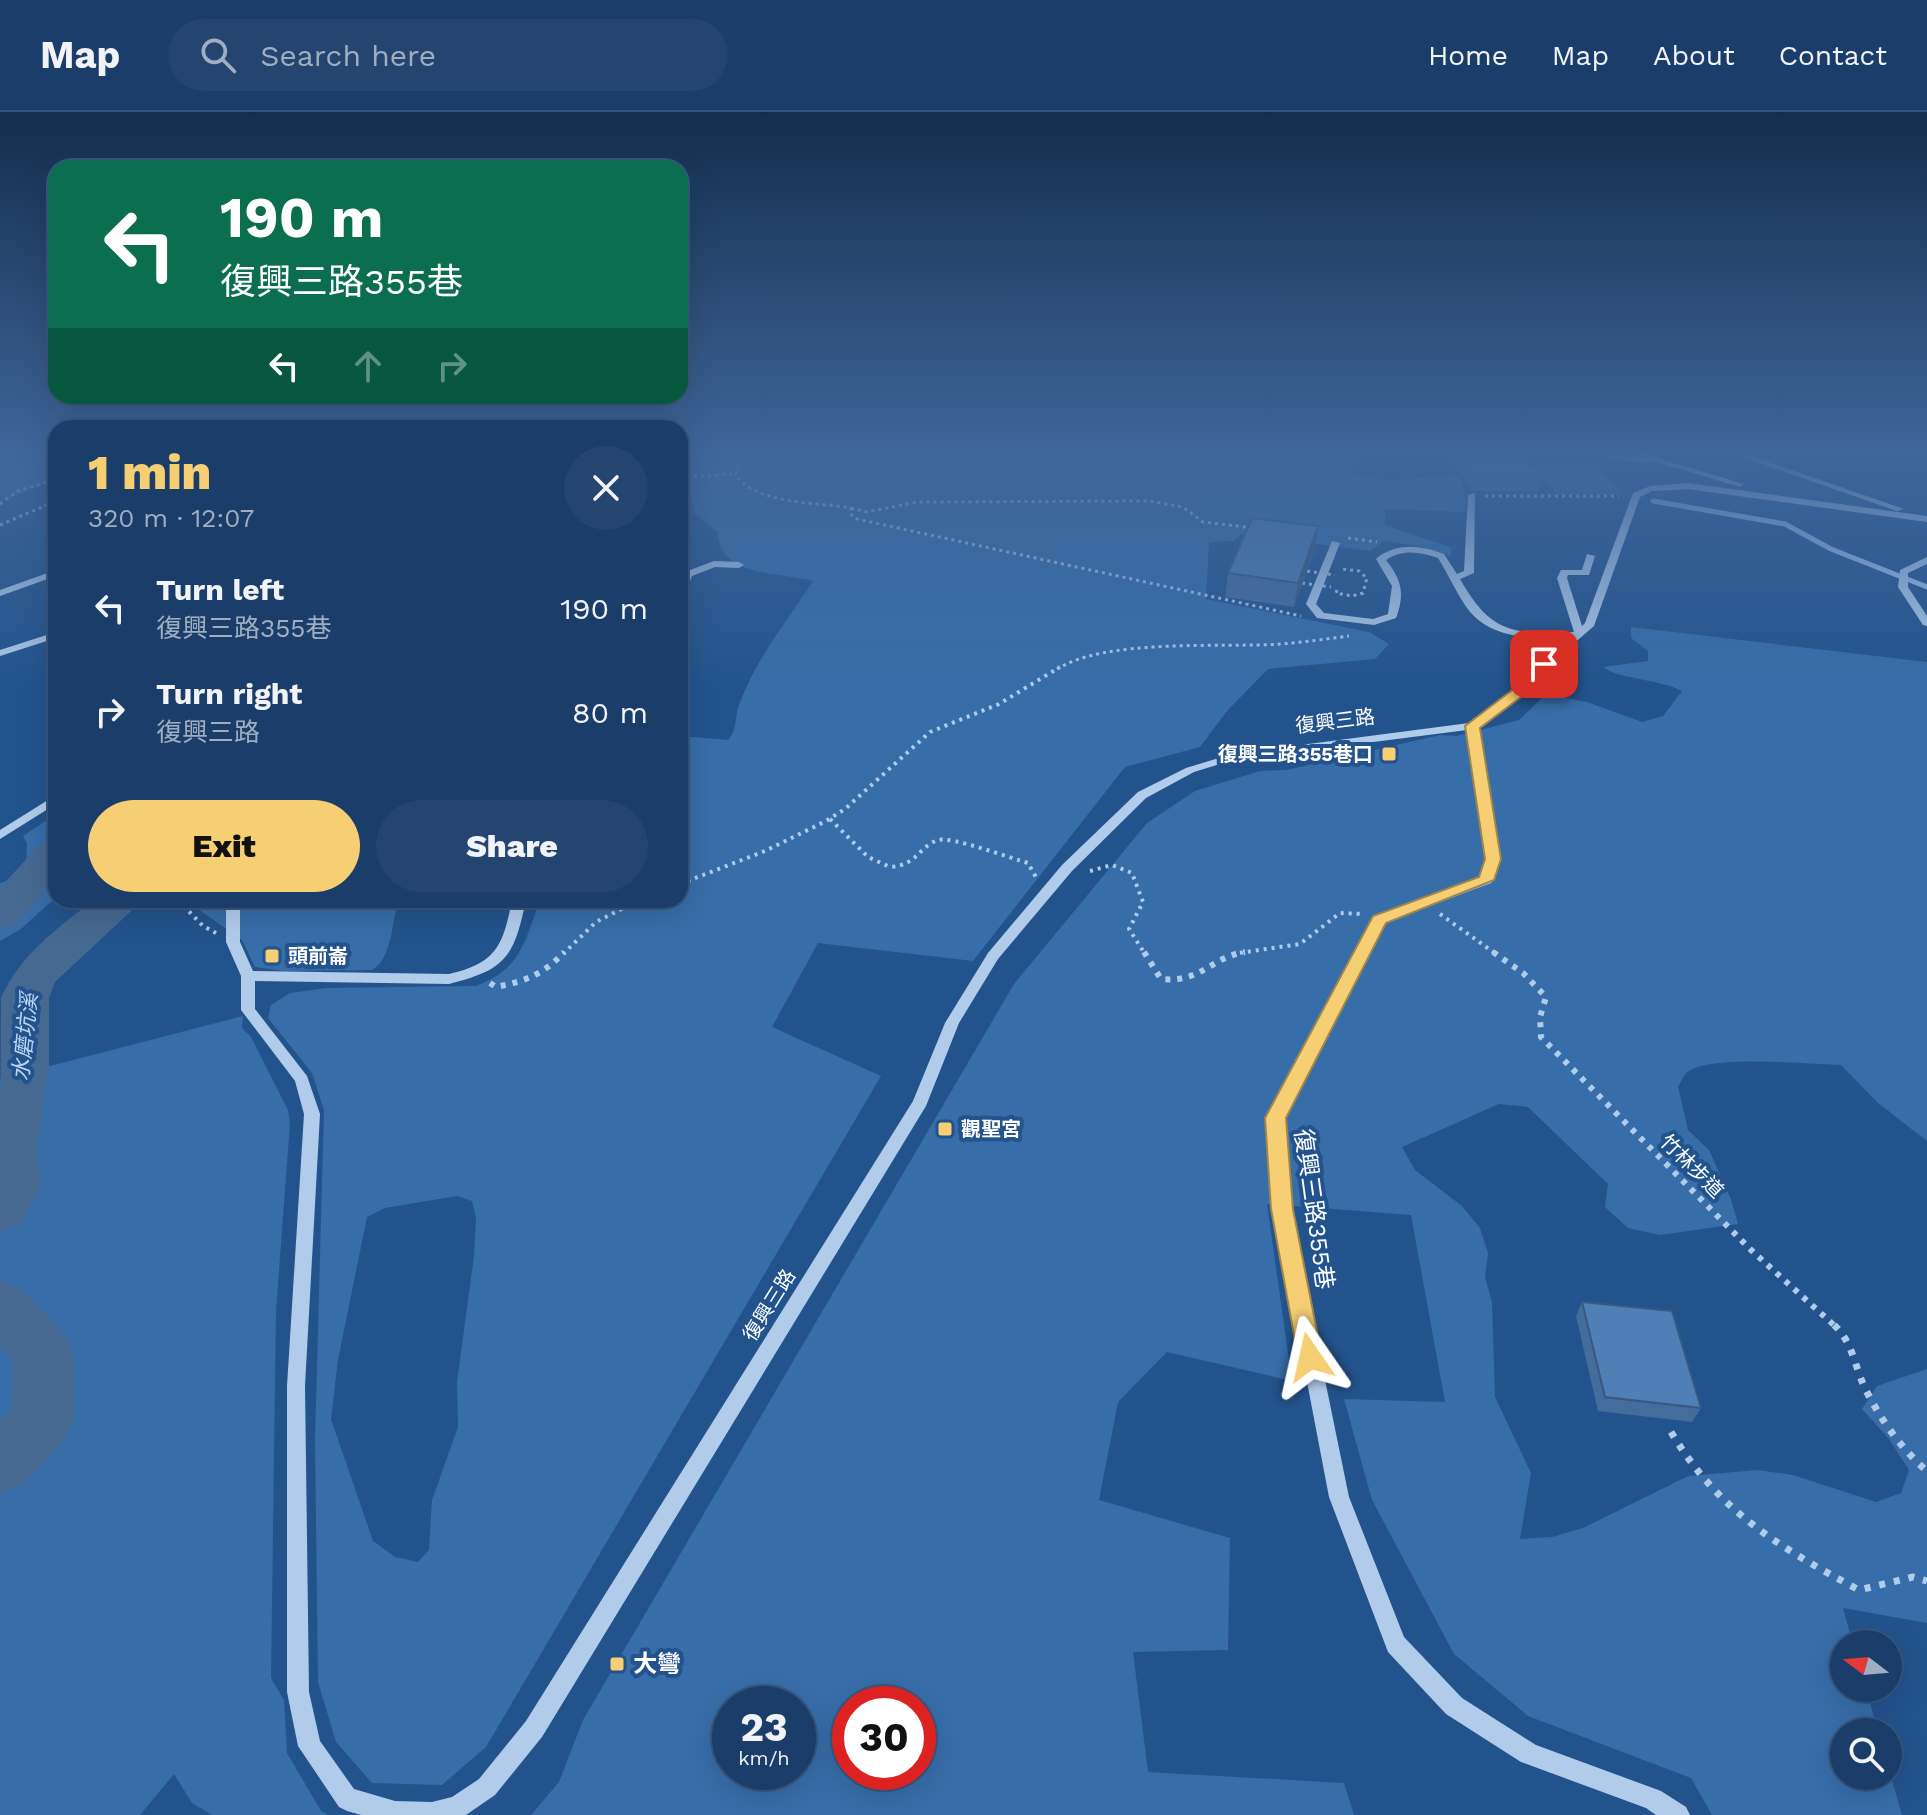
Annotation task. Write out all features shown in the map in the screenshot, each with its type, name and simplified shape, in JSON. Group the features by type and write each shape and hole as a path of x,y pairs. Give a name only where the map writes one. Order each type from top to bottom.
{"street":[{"path":"1456,577 1469,573 1471,530"},
{"name":"復興三路","path":"233,908 233,942 248,976 248,1010 302,1080 312,1114 296,1386 298,1692 310,1746 347,1799 395,1813 432,1814 457,1807 487,1787 534,1729 920,1102 952,1023 993,956 1067,868 1142,795 1190,770 1232,757 1472,726 1516,694 1544,664 1580,635 1599,607 1624,530"},
{"path":"1335,540 1311,604 1321,616 1374,622 1392,616 1400,589 1396,577 1381,559 1393,550 1410,549 1441,556 1472,608 1496,628 1532,636 1580,635 1562,578 1564,572 1586,573 1590,556"},
{"path":"1927,560 1903,572 1903,587 1927,623"},
{"path":"688,574 714,564 739,565"},
{"path":"0,593 48,576"},
{"path":"0,653 48,638"},
{"path":"1379,920 1486,880 1493,859 1472,726"},
{"path":"0,835 48,804"},
{"path":"248,976 449,979 476,973 505,952 517,908"},
{"name":"復興三路355巷","path":"1379,920 1276,1118 1282,1209 1339,1497 1396,1644 1454,1706 1529,1754 1653,1799 1678,1815"}],"path":[{"path":"905,530 1039,558 1202,597 1314,618 1321,616"},
{"path":"1335,540 1410,549"},
{"path":"1302,583 1338,588 1336,593 1352,596 1363,593 1367,578 1359,571 1342,569 1338,575 1307,571"},
{"path":"688,881 741,862 830,819 930,732 999,704 1075,658 1198,644 1280,644 1354,635"},
{"path":"830,819 878,866 897,869 915,859 939,838 957,839 986,852 1028,863 1040,884 1049,889"},
{"path":"1067,868 1081,873 1112,865 1132,873 1143,902 1129,929 1161,979 1181,981 1207,970 1231,954 1300,944 1340,913 1369,914 1379,920"},
{"name":"竹林步道","path":"1428,903 1523,973 1546,997 1540,1017 1541,1037 1629,1128 1671,1165 1750,1249 1845,1335 1865,1388 1908,1455 1927,1471"},
{"path":"186,908 203,926"},
{"path":"476,973 496,987 531,981 550,970 585,930 625,908"},
{"path":"1671,1432 1685,1461 1714,1496 1765,1540 1859,1590 1913,1577 1927,1581"}],"shaded area":[{"path":"716,530 1401,530 1452,548 1450,556 1422,547 1384,541 1370,551 1241,534 1234,541 1209,542 1206,599 1369,632 1389,644 1375,659 1268,669 1227,711 1200,747 1125,767 973,961 818,943 772,1027 881,1076 486,1747 442,1785 372,1783 336,1742 318,1682 315,1440 324,1110 312,1073 268,1018 271,1005 290,993 326,988 476,986 503,971 512,962 525,941 537,908 688,908 688,737 728,740 754,672 813,581 740,565 729,558 721,547","holes":["457,1196 472,1201 476,1218 457,1382 458,1427 432,1500 429,1550 418,1562 395,1557 373,1541 331,1419 338,1360 367,1217 385,1208"]},
{"path":"1631,627 1927,662 1927,1141 1878,1103 1841,1065 1740,1062 1701,1066 1687,1072 1678,1087 1688,1130 1709,1150 1731,1199 1738,1224 1660,1235 1628,1228 1605,1207 1608,1184 1528,1107 1499,1104 1402,1147 1415,1170 1462,1206 1480,1228 1488,1253 1485,1277 1492,1302 1495,1397 1531,1473 1520,1539 1552,1537 1583,1528 1688,1476 1758,1470 1793,1475 1876,1502 1901,1493 1909,1470 1889,1439 1862,1409 1877,1386 1927,1369 1927,1623 1843,1608 1849,1630 1830,1630 1830,1702 1870,1702 1874,1718 1830,1718 1830,1790 1895,1790 1902,1815 1712,1815 1691,1778 1528,1716 1454,1654 1372,1500 1344,1399 1445,1402 1411,1215 1267,1204 1292,1381 1167,1352 1118,1402 1099,1500 1230,1538 1228,1650 1133,1652 1148,1772 1344,1783 1354,1815 531,1815 559,1782 583,1720 1014,984 1147,823 1195,791 1260,771 1286,770 1440,735 1456,736 1519,720 1546,694 1587,702 1642,722 1663,716 1682,691 1603,667 1648,661 1648,651 1631,638"},
{"path":"48,819 48,904 21,929 0,941 0,883 16,878 26,868 27,843 23,836"},
{"path":"195,908 396,908 387,950 372,970 283,971 255,967 242,940"},
{"path":"243,1016 242,1028 251,1037 288,1110 290,1123 276,1311 271,1678 284,1700 287,1753 321,1811 329,1815 212,1815 192,1803 174,1774 140,1815 0,1815 0,1079"}],"building":[{"path":"1247,530 1316,530 1298,583 1228,573"},
{"path":"1582,1302 1672,1311 1701,1408 1605,1397"}],"waterway":[{"path":"1797,530 1831,549 1927,587"},
{"path":"0,915 48,861"},
{"name":"水磨坑溪","path":"0,1210 14,1186 9,1151 24,1068 25,998 34,977 53,955 111,908"},
{"name":"水磨坑溪","path":"0,1305 44,1353 42,1421 0,1463"}],"place":[{"name":"復興三路355巷口","path":"1389,754"},
{"name":"頭前崙","path":"272,956"},
{"name":"觀聖宮","path":"945,1129"},
{"name":"大彎","path":"617,1664"}],"route":[{"path":"1310,1357 1282,1209 1276,1118 1302,1072 1371,928 1379,920 1486,880 1493,859 1472,726 1516,694 1544,664"}]}
